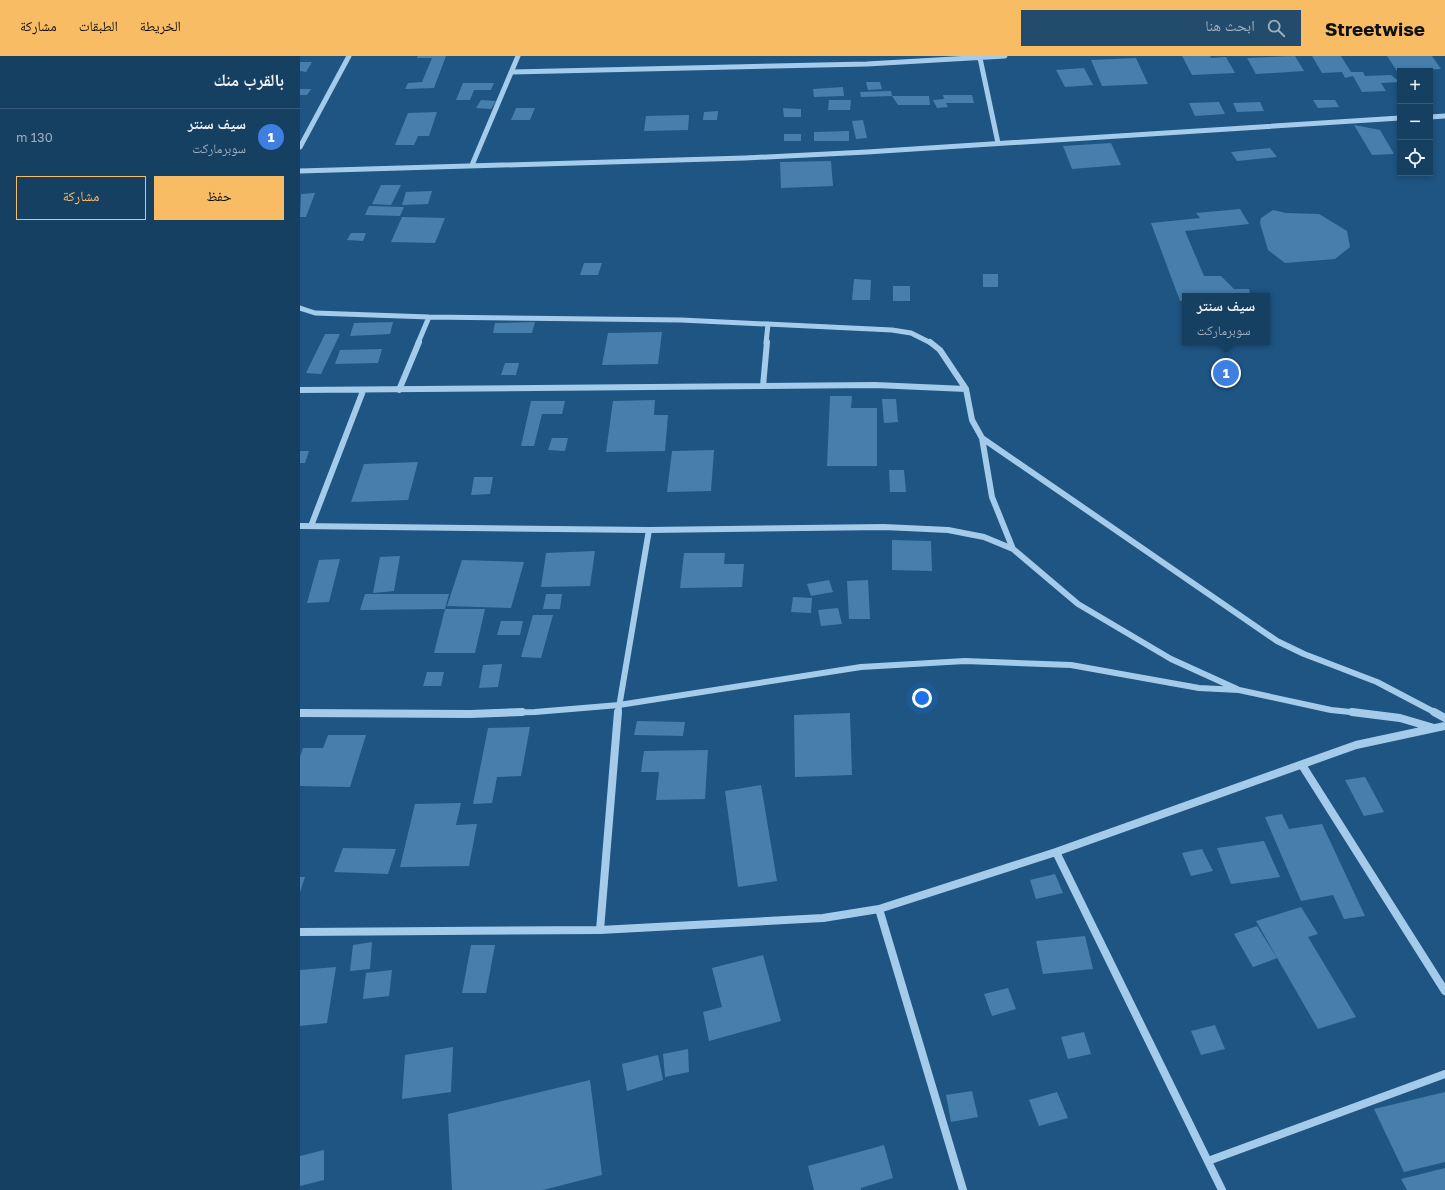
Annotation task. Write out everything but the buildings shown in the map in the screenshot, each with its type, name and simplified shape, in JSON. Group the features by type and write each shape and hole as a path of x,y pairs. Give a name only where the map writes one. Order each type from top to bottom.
{"street":[{"path":"300,147 348,56"},
{"path":"472,165 518,56"},
{"path":"866,56 867,64"},
{"path":"512,72 867,64 1005,56"},
{"path":"980,58 998,143"},
{"path":"1433,117 1445,116"},
{"path":"300,171 745,158 867,152 1397,118"},
{"path":"300,308 315,313 429,317 681,320 892,330 912,333 925,339 940,350 966,389 972,420 976,430 982,438 1277,641 1304,654 1377,682 1445,718"},
{"path":"399,390 429,317"},
{"path":"763,386 768,324"},
{"path":"300,390 363,391 875,384 966,389"},
{"path":"311,526 363,391"},
{"path":"982,438 992,497 1013,549"},
{"path":"300,526 649,530 884,528 948,530 984,537 1013,549 1078,604 1171,659 1239,690"},
{"path":"600,930 619,705 649,530"},
{"path":"300,713 470,714 535,712 619,705 861,667 965,661 1071,665 1198,688 1239,690 1331,710 1400,718 1435,729"},
{"path":"300,932 600,930 823,918 879,909 1056,852 1356,745 1445,726"},
{"path":"1302,764 1445,991"},
{"path":"1056,852 1222,1190"},
{"path":"879,909 963,1190"},
{"path":"1208,1161 1445,1074"}],"place":[{"name":"سيف سنتر","path":"1226,373"}]}
